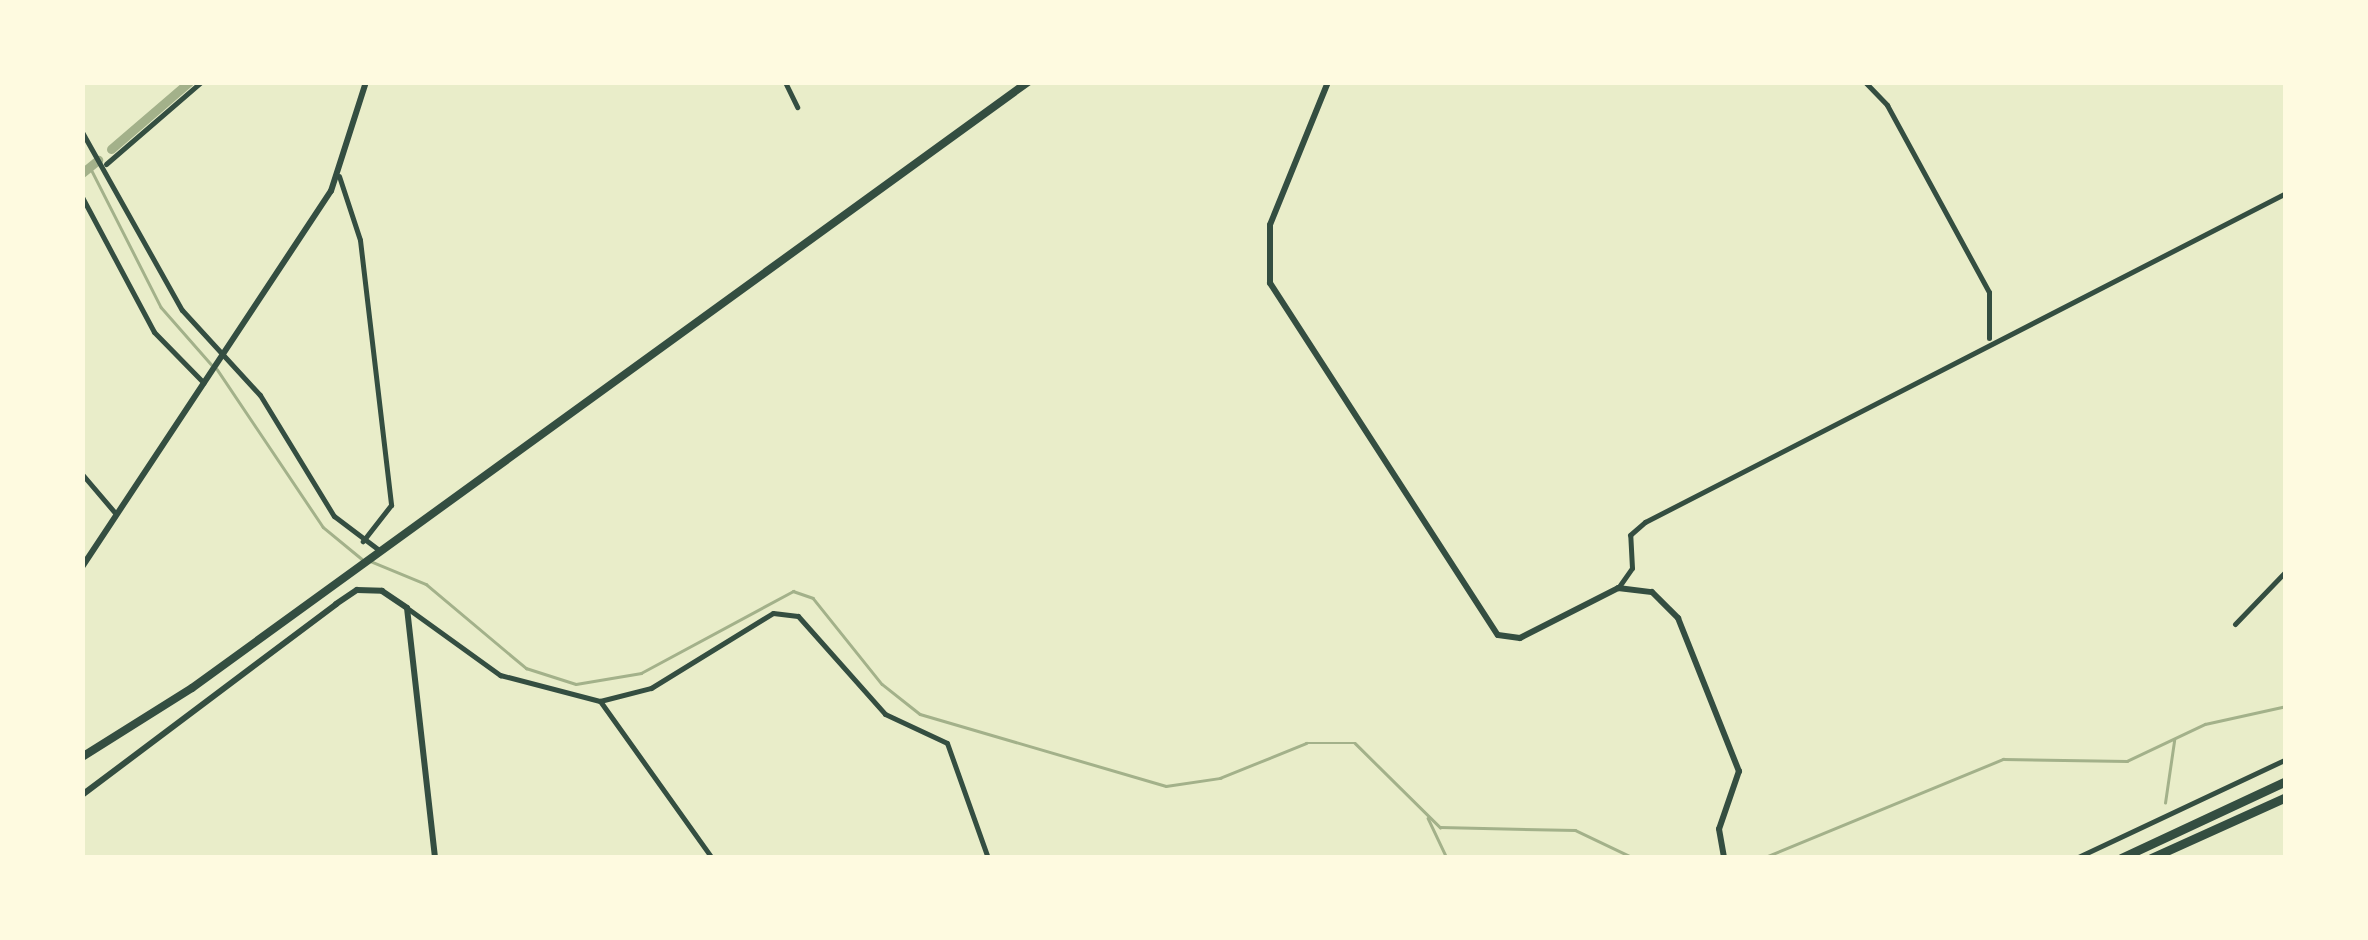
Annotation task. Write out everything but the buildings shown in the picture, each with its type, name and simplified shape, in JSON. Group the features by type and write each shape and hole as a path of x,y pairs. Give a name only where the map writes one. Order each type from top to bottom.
{"highway":[{"path":"2120,858 2286,781"},
{"path":"2152,858 2286,797"}],"main road":[{"path":"82,758 348,573 1028,82"}],"street":[{"path":"106,164 202,82"},
{"path":"82,567 339,176 366,82"},
{"path":"785,82 797,107"},
{"path":"1328,82 1327,104 1270,225 1270,283 1493,630 1520,638 1618,588 1632,571 1635,528 1989,339 2286,193"},
{"path":"1865,82 1887,105 1989,292 1989,339"},
{"path":"82,132 106,164 175,300 223,354 330,510 377,552"},
{"path":"339,176 360,240 391,505 364,541"},
{"path":"82,197 154,332 204,383"},
{"path":"82,474 116,514"},
{"path":"2235,624 2286,571"},
{"path":"348,573 357,590"},
{"path":"1618,588 1664,602 1707,676 1739,771 1719,829 1724,858"},
{"path":"82,795 357,590 393,594 500,675 600,701 652,688 774,613 798,616 885,714 947,743 988,858"},
{"path":"407,608 435,858"},
{"path":"600,701 712,858"},
{"path":"2076,858 2286,759"}],"waterway":[{"path":"111,149 189,82"},
{"path":"82,173 98,160"},
{"path":"90,167 161,307 211,364"},
{"path":"217,369 323,527 362,559"},
{"path":"370,561 426,584 526,668 576,684 641,673 793,591 813,598 882,684 920,714 1166,786 1220,778 1306,743 1355,743 1440,827 1575,830 1634,858"},
{"path":"1763,858 2003,759 2127,761 2205,724 2286,706"},
{"path":"2165,803 2174,741"},
{"path":"1428,818 1447,858"}]}
